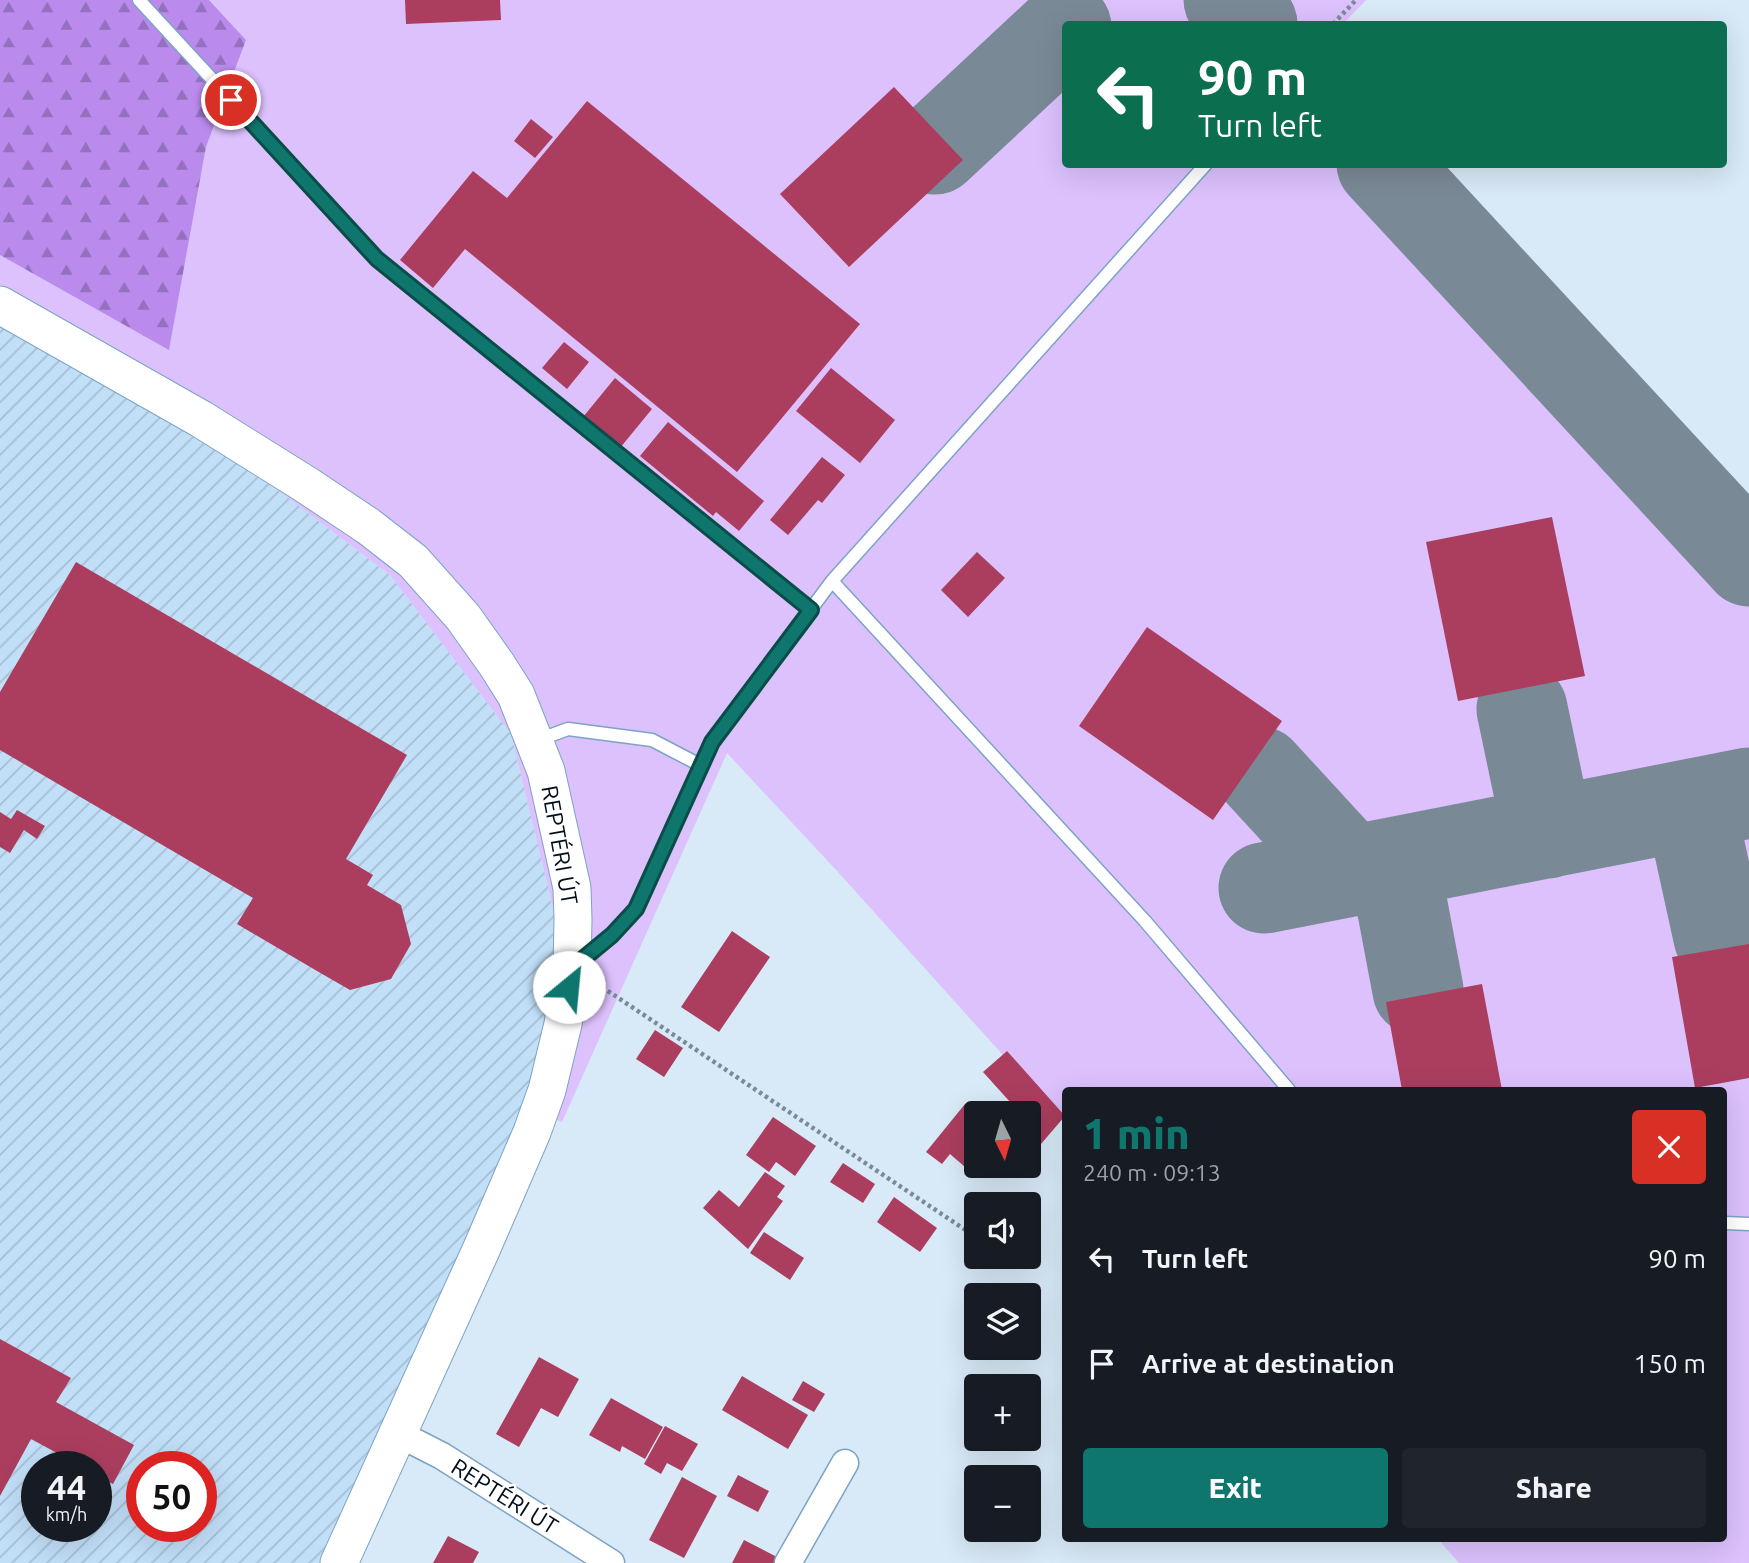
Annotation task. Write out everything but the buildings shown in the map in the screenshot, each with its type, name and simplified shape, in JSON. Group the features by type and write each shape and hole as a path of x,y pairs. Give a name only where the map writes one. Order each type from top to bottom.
{"main road":[{"name":"REPTÉRI ÚT","path":"0,305 201,419 368,526 413,561 463,617 497,665 516,695 547,771 572,888 573,919 572,968 560,1038 547,1090 532,1132 481,1250 339,1563"}],"street":[{"name":"REPTÉRI ÚT","path":"397,1433 442,1457 611,1563"},
{"path":"788,1563 845,1463"}],"lane":[{"path":"139,0 377,259 811,610"},
{"path":"572,968 612,935 636,909 712,742 832,581 1202,168"},
{"path":"832,581 1144,921 1286,1087"},
{"path":"536,741 568,729 652,740 700,765"},
{"path":"1727,1223 1749,1224"}],"path":[{"path":"1336,21 1356,0"},
{"path":"609,991 964,1229"}],"shaded area":[{"path":"209,0 1366,0 1346,21 1062,21 1062,168 1413,168 1749,532 1749,1563 1459,1563 1441,1542 1727,1542 1727,1087 1062,1087 1062,1121 727,753 562,1122 533,1110 557,924 511,734 390,575 182,418 0,317 0,255 169,349 206,147 246,40"},
{"path":"0,317 182,418 390,575 511,734 557,924 533,1110 322,1563 0,1563"}],"green space":[{"path":"0,0 209,0 246,40 206,147 169,350 0,255"}],"taxiway":[{"path":"1229,0 1249,21"},
{"path":"935,149 1062,31"},
{"path":"1386,168 1749,561"},
{"path":"1522,709 1548,833"},
{"path":"1260,772 1351,871"},
{"path":"1264,888 1749,793"},
{"path":"1690,805 1719,937"},
{"path":"1394,863 1418,990"}],"route":[{"path":"231,100 377,259 811,610 712,742 636,909 612,935 572,968 569,987"}]}
